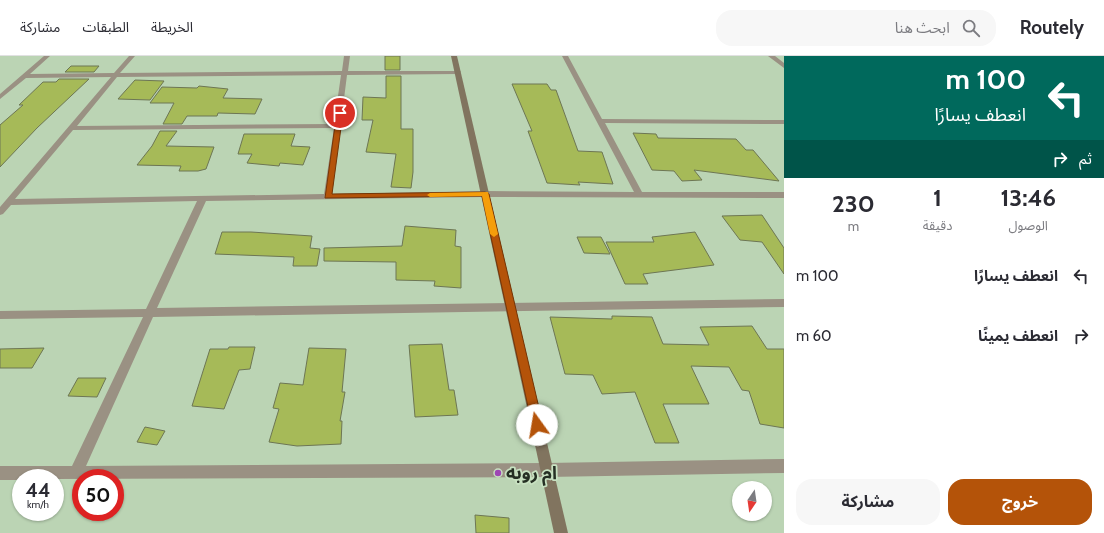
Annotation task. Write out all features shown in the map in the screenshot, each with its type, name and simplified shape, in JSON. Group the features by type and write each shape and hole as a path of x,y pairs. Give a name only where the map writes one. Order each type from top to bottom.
{"main road":[{"path":"454,56 562,533"}],"street":[{"path":"0,96 47,56"},
{"path":"0,212 132,56"},
{"path":"328,196 347,56"},
{"path":"565,56 640,195"},
{"path":"772,56 784,66"},
{"path":"24,76 458,72"},
{"path":"600,121 784,122"},
{"path":"71,128 338,126"},
{"path":"8,202 485,194 784,196"},
{"path":"77,469 203,198"},
{"path":"0,315 784,303"},
{"path":"124,472 547,470 784,466"},
{"path":"0,473 72,472"}],"building":[{"path":"385,56 400,56 400,70 385,70"},
{"path":"71,66 99,66 94,72 65,72"},
{"path":"386,76 401,76 401,129 413,129 413,172 411,188 391,187 396,154 366,152 373,120 362,120 363,97 386,98"},
{"path":"59,79 89,79 37,128 0,167 0,125 23,105 19,105 43,82 56,82"},
{"path":"135,80 164,81 150,100 118,99"},
{"path":"512,84 547,84 551,90 556,90 578,151 602,152 613,184 578,182 580,185 547,183 528,131 532,131"},
{"path":"199,86 228,89 223,98 262,99 255,114 218,113 217,116 187,116 182,124 163,124 174,103 150,103 162,87 197,88"},
{"path":"160,131 177,131 166,146 214,147 206,169 198,171 179,171 181,166 137,165 152,146"},
{"path":"633,133 656,134 658,138 736,139 746,150 753,150 779,181 694,170 702,180 682,181 674,171 652,170"},
{"path":"244,134 295,134 291,146 310,147 303,165 280,163 279,166 247,163 252,154 238,154"},
{"path":"762,215 784,248 784,274 762,242 740,240 722,216"},
{"path":"405,226 456,230 455,246 461,247 461,288 434,286 435,281 396,280 396,262 324,261 324,248 402,246"},
{"path":"222,232 251,232 312,236 310,248 320,249 317,266 293,266 294,257 215,254"},
{"path":"695,232 714,265 643,274 648,284 625,284 606,242 654,242 652,237"},
{"path":"577,237 601,237 610,254 584,253"},
{"path":"612,316 652,317 663,344 709,345 700,327 752,326 767,349 784,349 784,428 760,424 749,391 742,390 729,367 691,366 709,404 663,404 679,443 655,443 635,392 602,394 593,375 565,374 550,317 612,319"},
{"path":"442,344 449,390 454,390 458,415 415,417 409,345"},
{"path":"229,347 255,347 250,369 239,370 224,409 192,406 210,349 228,349"},
{"path":"44,348 32,368 0,368 0,349"},
{"path":"309,348 346,349 342,392 345,392 340,421 342,421 341,444 297,446 269,442 279,409 273,408 280,383 303,385"},
{"path":"78,378 106,378 97,397 68,396"},
{"path":"145,427 165,431 157,445 137,442"},
{"path":"475,515 509,518 509,533 476,533"}],"slow traffic":[{"path":"430,195 485,194 494,234"}],"place":[{"name":"ام روبه","path":"498,473"}],"route":[{"path":"340,113 328,196 485,194 537,425"}]}
